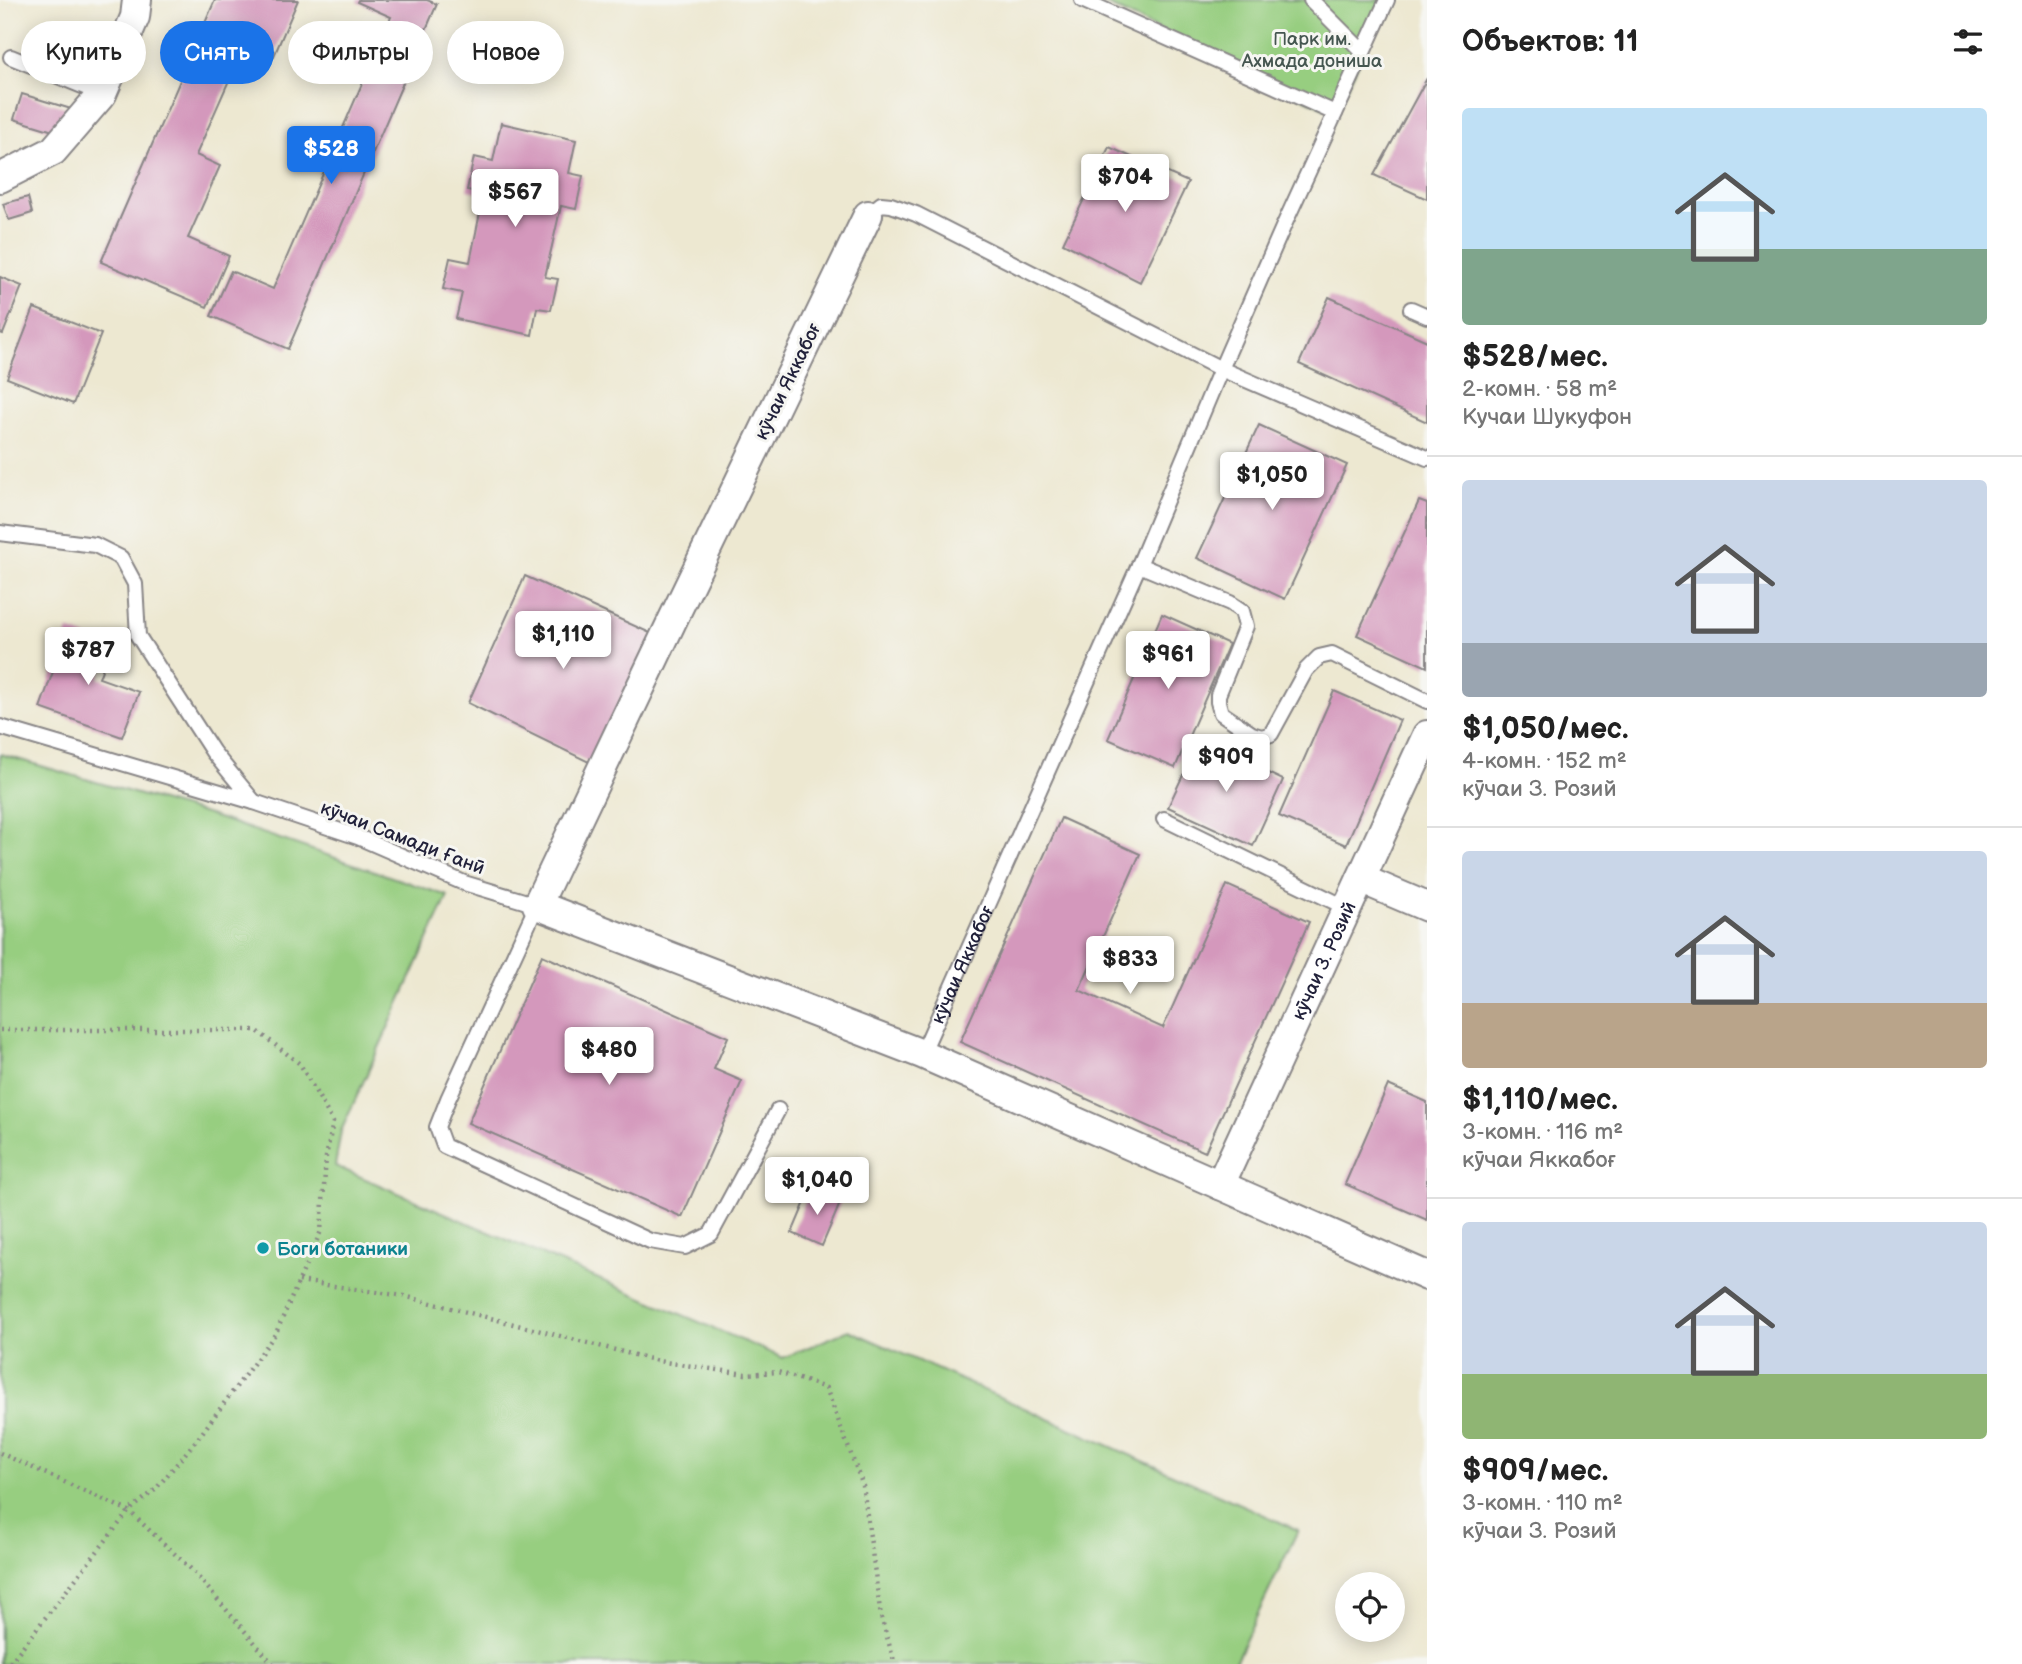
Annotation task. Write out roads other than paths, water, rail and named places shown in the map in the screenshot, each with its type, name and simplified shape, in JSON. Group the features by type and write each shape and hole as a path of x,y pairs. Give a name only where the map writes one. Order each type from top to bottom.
{"street":[{"path":"0,178 53,151 102,94 135,17 137,0"},
{"name":"кӯчаи Яккабоғ","path":"537,905 868,215"},
{"name":"кӯчаи З. Розий","path":"1220,1185 1427,735"},
{"path":"1361,879 1427,907"},
{"path":"537,905 922,1054 1427,1276"}],"lane":[{"path":"1082,0 1335,113"},
{"path":"1311,0 1363,52"},
{"name":"кӯчаи Яккабоғ","path":"922,1054 1139,565 1221,369 1387,0"},
{"path":"11,57 102,94"},
{"name":"кӯчаи Яккабоғ","path":"868,215 881,204 916,214 1221,369 1427,458"},
{"path":"1410,309 1427,316"},
{"path":"0,533 95,545 121,558 135,584 138,636 213,752 254,802"},
{"path":"1139,565 1230,603 1242,611 1246,626 1218,695 1218,702 1222,713 1252,734 1262,737 1271,734 1306,670 1319,657 1332,654 1427,701"},
{"name":"кӯчаи Самади Ғанӣ","path":"0,727 254,802 358,837 464,883 537,905"},
{"path":"1164,819 1347,908"},
{"path":"537,905 437,1127 444,1146 650,1241 685,1247 711,1234 778,1110"}],"place":[{"name":"Боги ботаники","path":"263,1248"}],"park label":[{"name":"Парк им. Ахмада дониша","path":"1312,49"}]}
